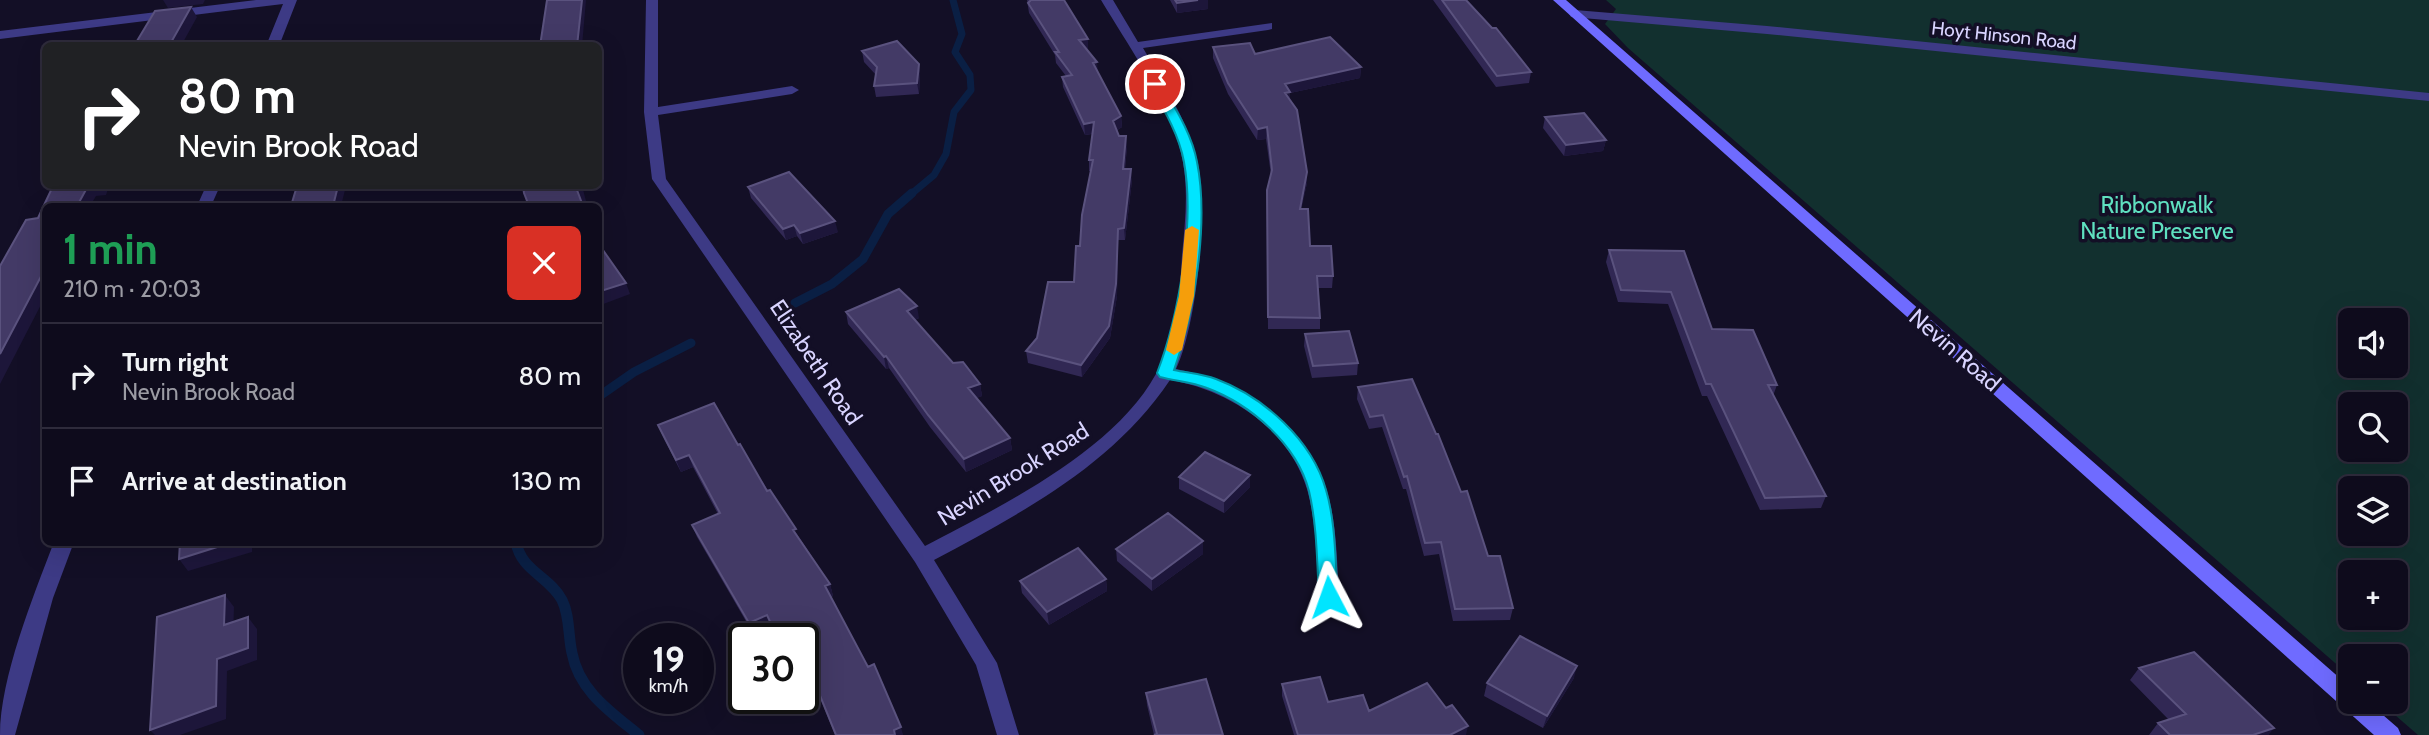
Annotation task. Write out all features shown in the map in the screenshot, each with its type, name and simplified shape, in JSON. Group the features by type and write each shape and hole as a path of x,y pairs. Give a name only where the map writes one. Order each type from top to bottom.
{"main road":[{"name":"Nevin Road","path":"1559,0 2338,689"},
{"name":"Nevin Road","path":"2366,714 2389,735"}],"street":[{"path":"0,35 285,0"},
{"path":"274,42 291,0"},
{"name":"Elizabeth Road","path":"652,0 651,111 659,179 922,557 986,663 1008,735"},
{"name":"Nevin Brook Road","path":"922,557 996,516 1099,449 1137,412 1165,373 1176,345 1187,296 1194,210 1191,161 1177,122 1107,0"},
{"name":"Hoyt Hinson Road","path":"1575,14 1768,30 2429,97"},
{"path":"1134,46 1268,26"},
{"path":"651,111 792,90"},
{"path":"1165,373 1211,383 1247,401 1273,422 1301,455 1317,489 1324,526 1329,597"},
{"path":"4,735 43,598 62,546"}],"green space":[{"name":"Ribbonwalk Nature Preserve","path":"1606,0 2429,0 2429,735 2418,735 2394,714 2408,714 2408,644 2338,644 2338,666 1628,48 1605,24 1616,9"}],"building":[{"path":"547,0 582,0 577,42 541,42"},
{"path":"1031,0 1064,0 1088,39 1079,40 1097,62 1093,63 1121,116 1113,121 1119,136 1126,136 1123,169 1131,169 1124,228 1118,229 1116,284 1109,326 1081,365 1026,351 1037,338 1048,282 1074,282 1076,246 1080,246 1082,215 1093,160 1089,160 1094,122 1084,124 1062,77 1072,75 1055,52 1059,52 1028,3"},
{"path":"1175,0 1198,0 1177,3"},
{"path":"1442,0 1466,0 1492,28 1496,28 1531,72 1497,76"},
{"path":"191,7 171,42 136,42 155,11"},
{"path":"1330,37 1361,67 1285,84 1290,92 1285,93 1297,110 1307,172 1300,209 1308,209 1310,246 1331,246 1333,276 1317,276 1320,318 1268,317 1267,190 1272,170 1267,127 1258,129 1228,83 1213,47 1250,43 1255,54"},
{"path":"897,41 919,64 917,83 874,86 877,67 862,51"},
{"path":"1584,113 1606,140 1566,145 1545,117"},
{"path":"789,172 835,221 800,233 794,225 783,229 748,187"},
{"path":"52,189 86,189 79,203 45,203"},
{"path":"296,189 337,189 334,203 292,203"},
{"path":"523,189 582,189 577,190 582,203 528,203"},
{"path":"42,209 42,275 0,354 0,266 26,220 38,218"},
{"path":"602,249 626,283 602,291"},
{"path":"1609,250 1684,251 1712,329 1753,330 1777,385 1768,385 1826,496 1765,498 1711,384 1706,384 1671,292 1621,290"},
{"path":"899,289 917,306 907,311 953,363 963,362 980,384 968,388 1010,438 964,459 928,415 886,356 884,357 846,312"},
{"path":"1349,331 1358,363 1313,366 1305,334"},
{"path":"1412,379 1461,492 1467,491 1488,556 1500,556 1513,608 1455,609 1441,542 1425,543 1407,476 1404,477 1383,415 1370,417 1358,387"},
{"path":"714,403 767,491 770,490 796,529 793,530 830,584 825,586 868,667 874,664 901,727 894,730 895,735 836,735 819,693 819,623 771,623 767,615 749,623 692,525 720,513 689,455 676,460 658,425"},
{"path":"1205,452 1250,475 1224,501 1179,477"},
{"path":"1168,513 1203,541 1152,579 1116,549"},
{"path":"180,546 220,546 179,559"},
{"path":"1078,548 1106,579 1047,612 1020,581"},
{"path":"225,595 224,625 248,617 248,648 217,659 216,706 150,730 157,617"},
{"path":"1520,636 1577,666 1547,716 1487,683"},
{"path":"2194,652 2274,728 2253,735 2170,735 2158,723 2186,714 2139,668"},
{"path":"1320,677 1328,702 1363,695 1369,711 1427,683 1446,708 1452,705 1468,726 1450,735 1298,735 1282,684"},
{"path":"1206,679 1223,735 1154,735 1157,734 1146,693"}],"waterway":[{"path":"910,195 934,175 946,154 954,112 971,90 970,75 955,52 962,34 953,0"},
{"path":"795,303 832,284 863,259 888,214 912,193"},
{"path":"602,394 634,372 691,343"},
{"path":"517,546 523,560 562,600 572,653 581,679 598,700 639,735"}],"slow traffic":[{"path":"1174,350 1187,296 1192,230"}],"route":[{"path":"1155,84 1177,122 1191,161 1194,210 1187,296 1176,345 1165,373 1211,383 1247,401 1273,422 1301,455 1317,489 1324,526 1329,597"}]}
